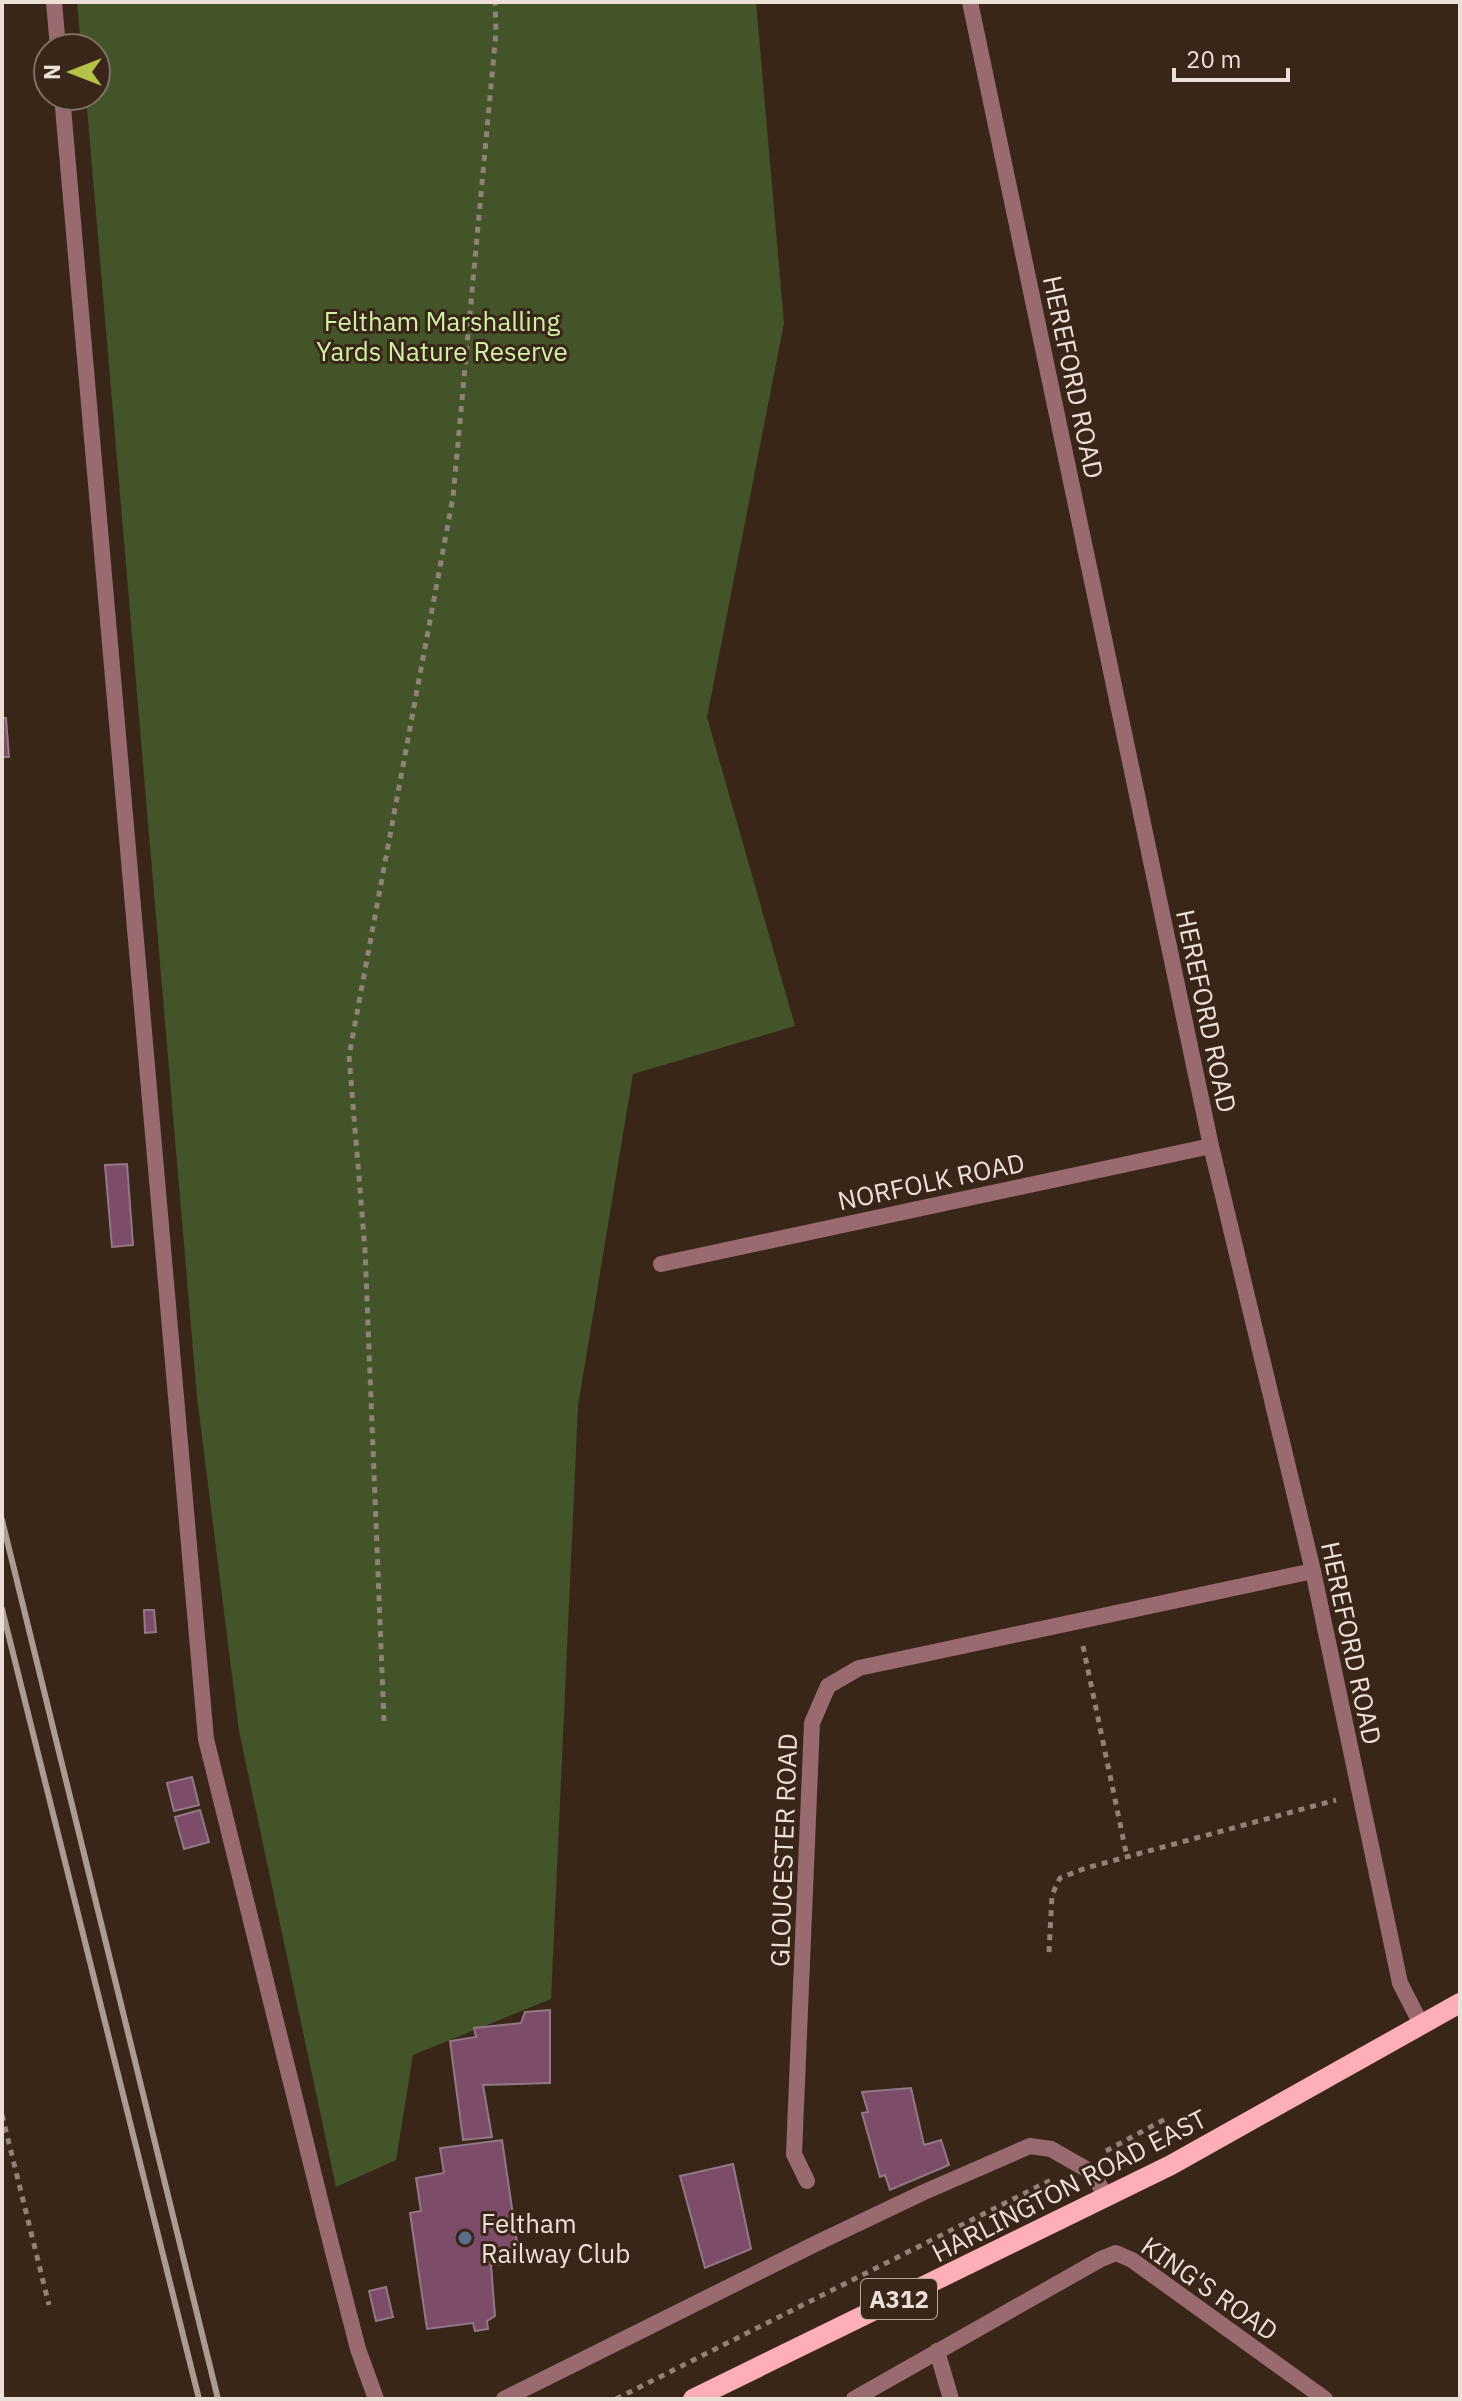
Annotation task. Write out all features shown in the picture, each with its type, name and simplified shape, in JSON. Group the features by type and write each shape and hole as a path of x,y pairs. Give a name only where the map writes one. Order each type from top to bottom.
{"main road":[{"name":"HARLINGTON ROAD EAST","path":"693,2399 1203,2149 1460,2003"}],"street":[{"path":"54,2 57,32"},
{"name":"HEREFORD ROAD","path":"970,2 1211,1146 1313,1571 1400,1983 1421,2024"},
{"path":"63,112 206,1739 358,2349 376,2399"},
{"name":"NORFOLK ROAD","path":"661,1264 1211,1146"},
{"name":"GLOUCESTER ROAD","path":"807,2181 794,2154 812,1723 828,1686 859,1668 1313,1571"},
{"path":"504,2399 817,2243 1030,2146 1051,2149 1093,2173 1106,2198"},
{"name":"KING'S ROAD","path":"937,2351 1116,2253 1132,2260 1325,2399"},
{"path":"854,2399 937,2351 951,2399"}],"path":[{"path":"384,1721 365,1250 349,1056 453,497 496,32 495,2"},
{"path":"1077,1621 1127,1857"},
{"path":"1049,1952 1052,1895 1060,1878 1360,1793"},
{"path":"2,2115 49,2305"},
{"path":"616,2399 1079,2166 1167,2118"}],"green space":[{"name":"Feltham Marshalling Yards Nature Reserve","path":"77,2 756,2 784,323 707,717 795,1026 633,1074 578,1406 551,1999 413,2055 396,2160 336,2187 239,1731 197,1397 87,112 112,112 112,32 80,32"}],"building":[{"path":"2,718 6,718 9,757 2,757"},
{"path":"127,1164 133,1245 112,1247 105,1165"},
{"path":"144,1610 154,1610 156,1632 145,1633"},
{"path":"192,1777 199,1805 174,1811 167,1783"},
{"path":"200,1810 209,1842 184,1849 175,1817"},
{"path":"550,2010 550,2083 483,2085 492,2137 463,2140 450,2041 476,2037 474,2028 521,2023 525,2012"},
{"path":"911,2088 924,2145 941,2140 949,2165 890,2190 885,2175 880,2177 862,2113 868,2112 862,2092"},
{"name":"Feltham Railway Club","path":"502,2140 520,2263 491,2265 495,2316 487,2321 488,2329 475,2331 473,2323 427,2329 410,2213 421,2211 416,2178 444,2173 440,2148"},
{"path":"733,2164 751,2249 705,2268 680,2176"},
{"path":"386,2287 393,2317 376,2321 369,2291"}],"railway":[{"path":"2,1520 218,2399"},
{"path":"2,1609 199,2399"}],"place":[{"name":"Feltham Railway Club","path":"465,2238"}]}
